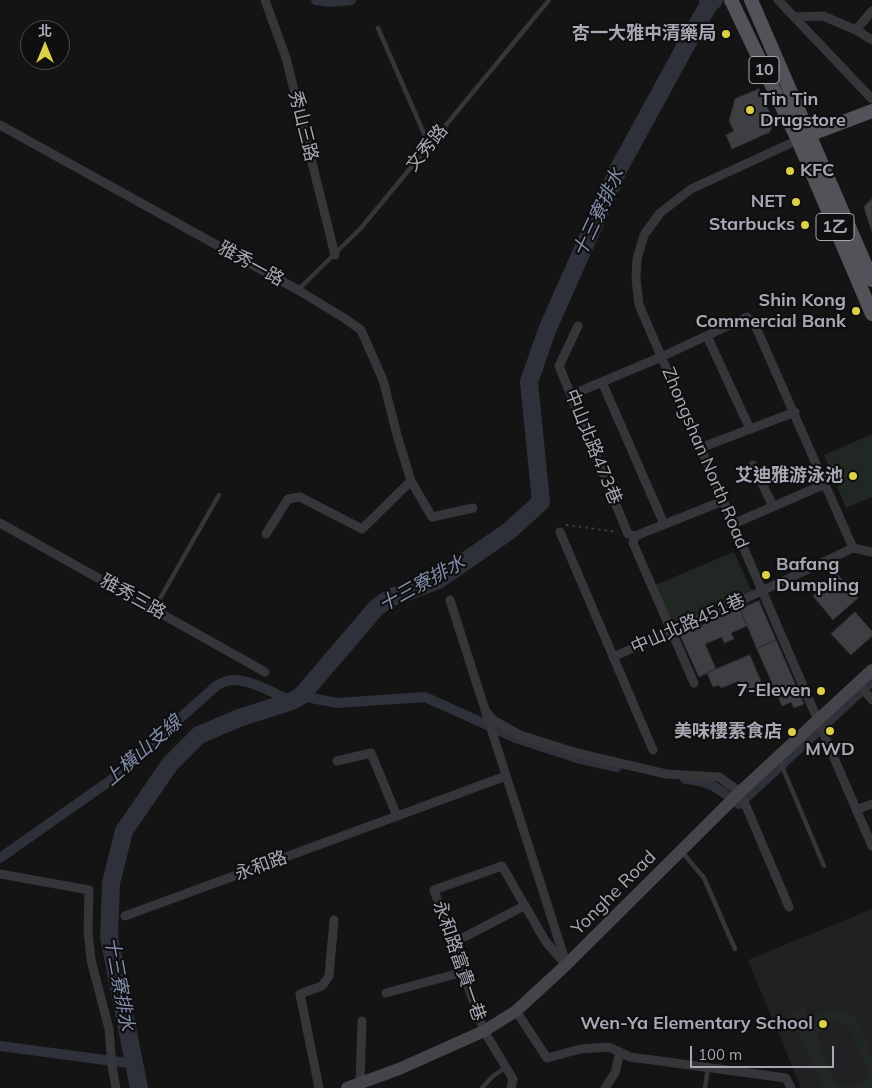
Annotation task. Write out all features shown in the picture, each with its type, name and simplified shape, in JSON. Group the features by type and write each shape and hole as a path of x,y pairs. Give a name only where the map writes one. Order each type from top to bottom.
{"main road":[{"name":"10","path":"731,0 803,137"},
{"name":"10","path":"751,0 755,6 803,137"},
{"path":"803,137 872,111"},
{"name":"1乙","path":"803,137 869,264 872,280"},
{"name":"1乙","path":"803,137 872,314"},
{"name":"Yonghe Road","path":"347,1088 399,1069 484,1031 516,1011 566,965 740,792 872,670"}],"street":[{"name":"秀山三路","path":"265,0 286,58 336,255"},
{"path":"778,0 872,99"},
{"path":"856,30 872,11"},
{"path":"794,16 823,16 856,30 872,40"},
{"name":"雅秀一路","path":"0,125 298,290 361,330 383,380 397,435 412,481 432,517 473,508"},
{"name":"Zhongshan North Road","path":"803,137 691,189 660,213 644,235 637,259 636,279 639,305 872,846"},
{"path":"571,395 661,357 747,317"},
{"path":"755,325 853,548 872,552"},
{"name":"中山北路473巷","path":"578,326 559,366 632,535 633,543 670,631 694,683"},
{"path":"707,336 750,429"},
{"name":"中山北路473巷","path":"602,382 664,524"},
{"path":"700,448 794,412"},
{"path":"753,465 773,506"},
{"path":"266,534 288,499 300,497 362,529 412,481"},
{"path":"733,524 825,484"},
{"path":"632,535 723,500"},
{"name":"雅秀三路","path":"0,523 265,672"},
{"name":"中山北路451巷","path":"560,532 653,750"},
{"name":"中山北路451巷","path":"613,657 762,591 853,548"},
{"path":"450,600 566,965"},
{"path":"858,683 870,697"},
{"path":"485,710 493,720 520,736 577,753 666,774 719,777 740,792 789,907"},
{"path":"338,761 371,753 397,816"},
{"name":"永和路","path":"125,916 506,776"},
{"path":"856,810 872,804"},
{"name":"永和路富貴一巷","path":"511,1088 513,1079 484,1031 434,890 502,866 524,906"},
{"path":"0,874 89,890 88,930 91,960 109,1029 116,1088"},
{"path":"453,943 524,906 546,942 566,965"},
{"path":"320,1088 300,994 322,986 329,976 334,920"},
{"path":"386,993 463,972"},
{"path":"516,1011 547,1058 580,1049 609,1047 630,1057 786,1078 791,1088"},
{"path":"360,1083 362,1021"},
{"path":"605,1088 615,1073 620,1052"}],"lane":[{"name":"文秀路","path":"298,290 336,255 361,228 548,2"},
{"path":"378,28 429,145"},
{"path":"154,610 219,495"},
{"path":"778,758 824,866"},
{"path":"681,851 704,878 735,949"},
{"path":"482,1088 493,1076 505,1068"},
{"path":"705,1088 708,1068"}],"path":[{"path":"560,532 559,524 632,535"}],"shaded area":[{"name":"艾迪雅游泳池","path":"872,434 872,497 846,508 824,455"},
{"path":"734,552 752,592 673,626 655,585"},
{"name":"Wen-Ya Elementary School","path":"872,909 872,1088 801,1088 748,960"},
{"path":"804,1008 811,1025 825,1011 842,1010 855,1017 872,1055 872,1088 823,1088 790,1014","holes":["830,1021 844,1024 851,1030 867,1070 863,1084 856,1086 841,1086 836,1082 818,1041 819,1033"]}],"building":[{"name":"Tin Tin Drugstore","path":"759,89 774,122 770,132 732,149 726,135 734,131 729,121 735,99"},
{"path":"872,199 872,232 864,207"},
{"path":"838,575 858,598 833,620 813,596"},
{"path":"759,601 776,640 757,649 740,609"},
{"path":"740,609 747,626 731,633 734,639 724,643 722,637 705,644 716,669 699,677 680,635"},
{"path":"855,612 872,631 872,636 851,655 831,634"},
{"path":"776,640 804,704 794,708 791,702 782,706 757,649"},
{"path":"750,655 762,684 744,692 739,681 721,688 719,685 713,687 707,673"}],"waterway":[{"name":"十三寮排水","path":"316,0 329,2 351,0"},
{"name":"十三寮排水","path":"704,0 708,6"},
{"name":"十三寮排水","path":"139,1088 109,937 111,883 124,831 170,764 199,735 239,718 292,701 301,696 376,608 390,598 438,580 509,531 541,502 529,382 547,330 619,168 696,27 708,6 714,0"},
{"name":"上橫山支線","path":"0,858 111,780 216,686 227,681 242,681 260,686 292,701"},
{"path":"685,779 708,784 739,804 872,681"},
{"path":"301,696 337,703 425,697 516,738 577,758 617,767"},
{"path":"0,1046 135,1064"}],"place":[{"name":"杏一大雅中清藥局","path":"726,34"},
{"name":"Tin Tin Drugstore","path":"750,110"},
{"name":"KFC","path":"790,171"},
{"name":"NET","path":"796,202"},
{"name":"Starbucks","path":"805,225"},
{"name":"Shin Kong Commercial Bank","path":"856,311"},
{"name":"艾迪雅游泳池","path":"853,476"},
{"name":"Bafang Dumpling","path":"766,575"},
{"name":"7-Eleven","path":"821,691"},
{"name":"MWD","path":"830,731"},
{"name":"美味樓素食店","path":"792,732"},
{"name":"Wen-Ya Elementary School","path":"823,1024"}]}
